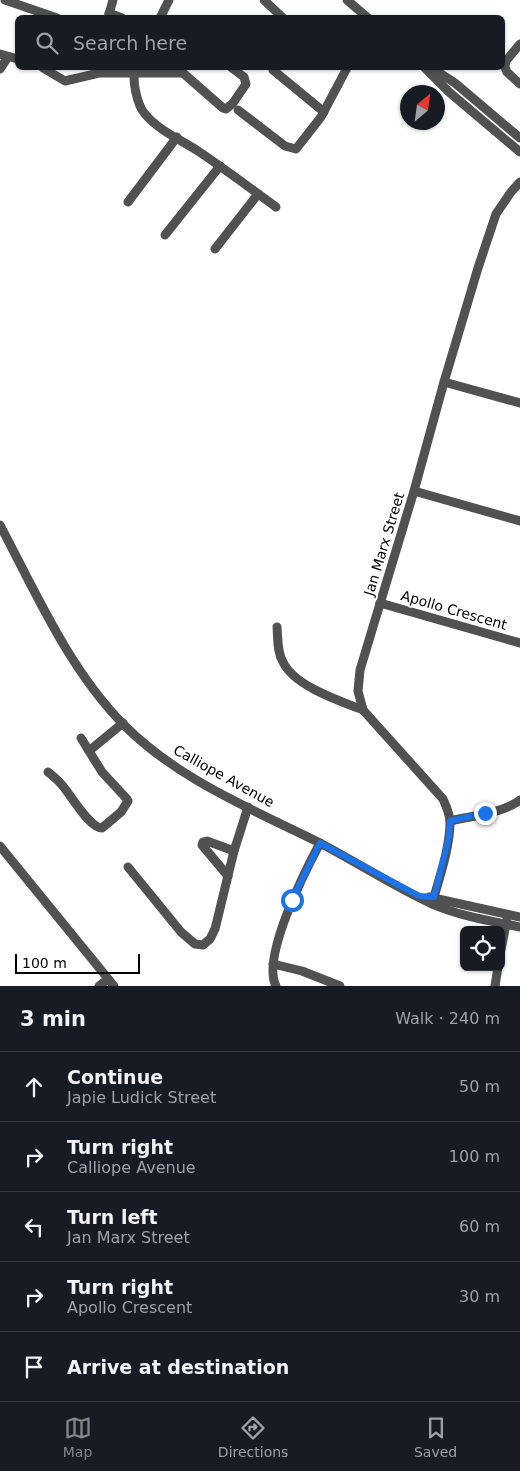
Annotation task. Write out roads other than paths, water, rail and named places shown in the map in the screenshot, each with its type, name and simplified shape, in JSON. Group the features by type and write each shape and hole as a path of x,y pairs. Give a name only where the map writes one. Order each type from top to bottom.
{"street":[{"path":"5,0 48,15"},
{"path":"109,15 113,0"},
{"path":"162,15 169,0"},
{"path":"264,0 281,15"},
{"path":"347,0 364,15"},
{"path":"520,44 506,61 505,67 507,72 520,84"},
{"path":"0,69 4,56"},
{"path":"46,70 65,81 99,73 135,71 183,73 226,109 233,103 246,84 244,77 235,70"},
{"path":"273,70 324,112"},
{"path":"238,110 285,146 296,149 324,112 346,70"},
{"path":"428,70 449,92 520,152"},
{"path":"435,70 455,83 520,138"},
{"path":"135,71 139,106 144,114 156,125 220,166 276,207"},
{"path":"128,202 177,137"},
{"path":"165,235 220,166"},
{"name":"Jan Marx Street","path":"363,710 358,691 360,670 414,491 444,382 496,214 520,182"},
{"path":"215,249 258,194"},
{"path":"444,382 520,403"},
{"path":"414,491 520,521"},
{"name":"Calliope Avenue","path":"0,525 60,640 95,689 122,723 172,765 419,896 507,919 520,926"},
{"name":"Apollo Crescent","path":"380,603 520,643"},
{"path":"277,627 278,649 282,662 289,672 324,693 363,710 444,799 450,821 449,837 433,901"},
{"path":"89,751 122,723"},
{"path":"48,772 62,784 94,825 102,828 121,812 128,801 102,772 80,738"},
{"path":"450,821 502,809 512,806 520,800"},
{"path":"128,867 181,932 195,944 208,942 213,936 234,850 248,807"},
{"path":"228,876 202,845 207,840 234,850"},
{"path":"276,986 272,972 273,964 292,900 320,843"},
{"path":"0,846 111,983 99,986"},
{"name":"Calliope Avenue","path":"507,919 520,917"},
{"path":"505,929 507,919"},
{"path":"273,964 302,970 340,986"},
{"path":"495,986 497,971"}]}
